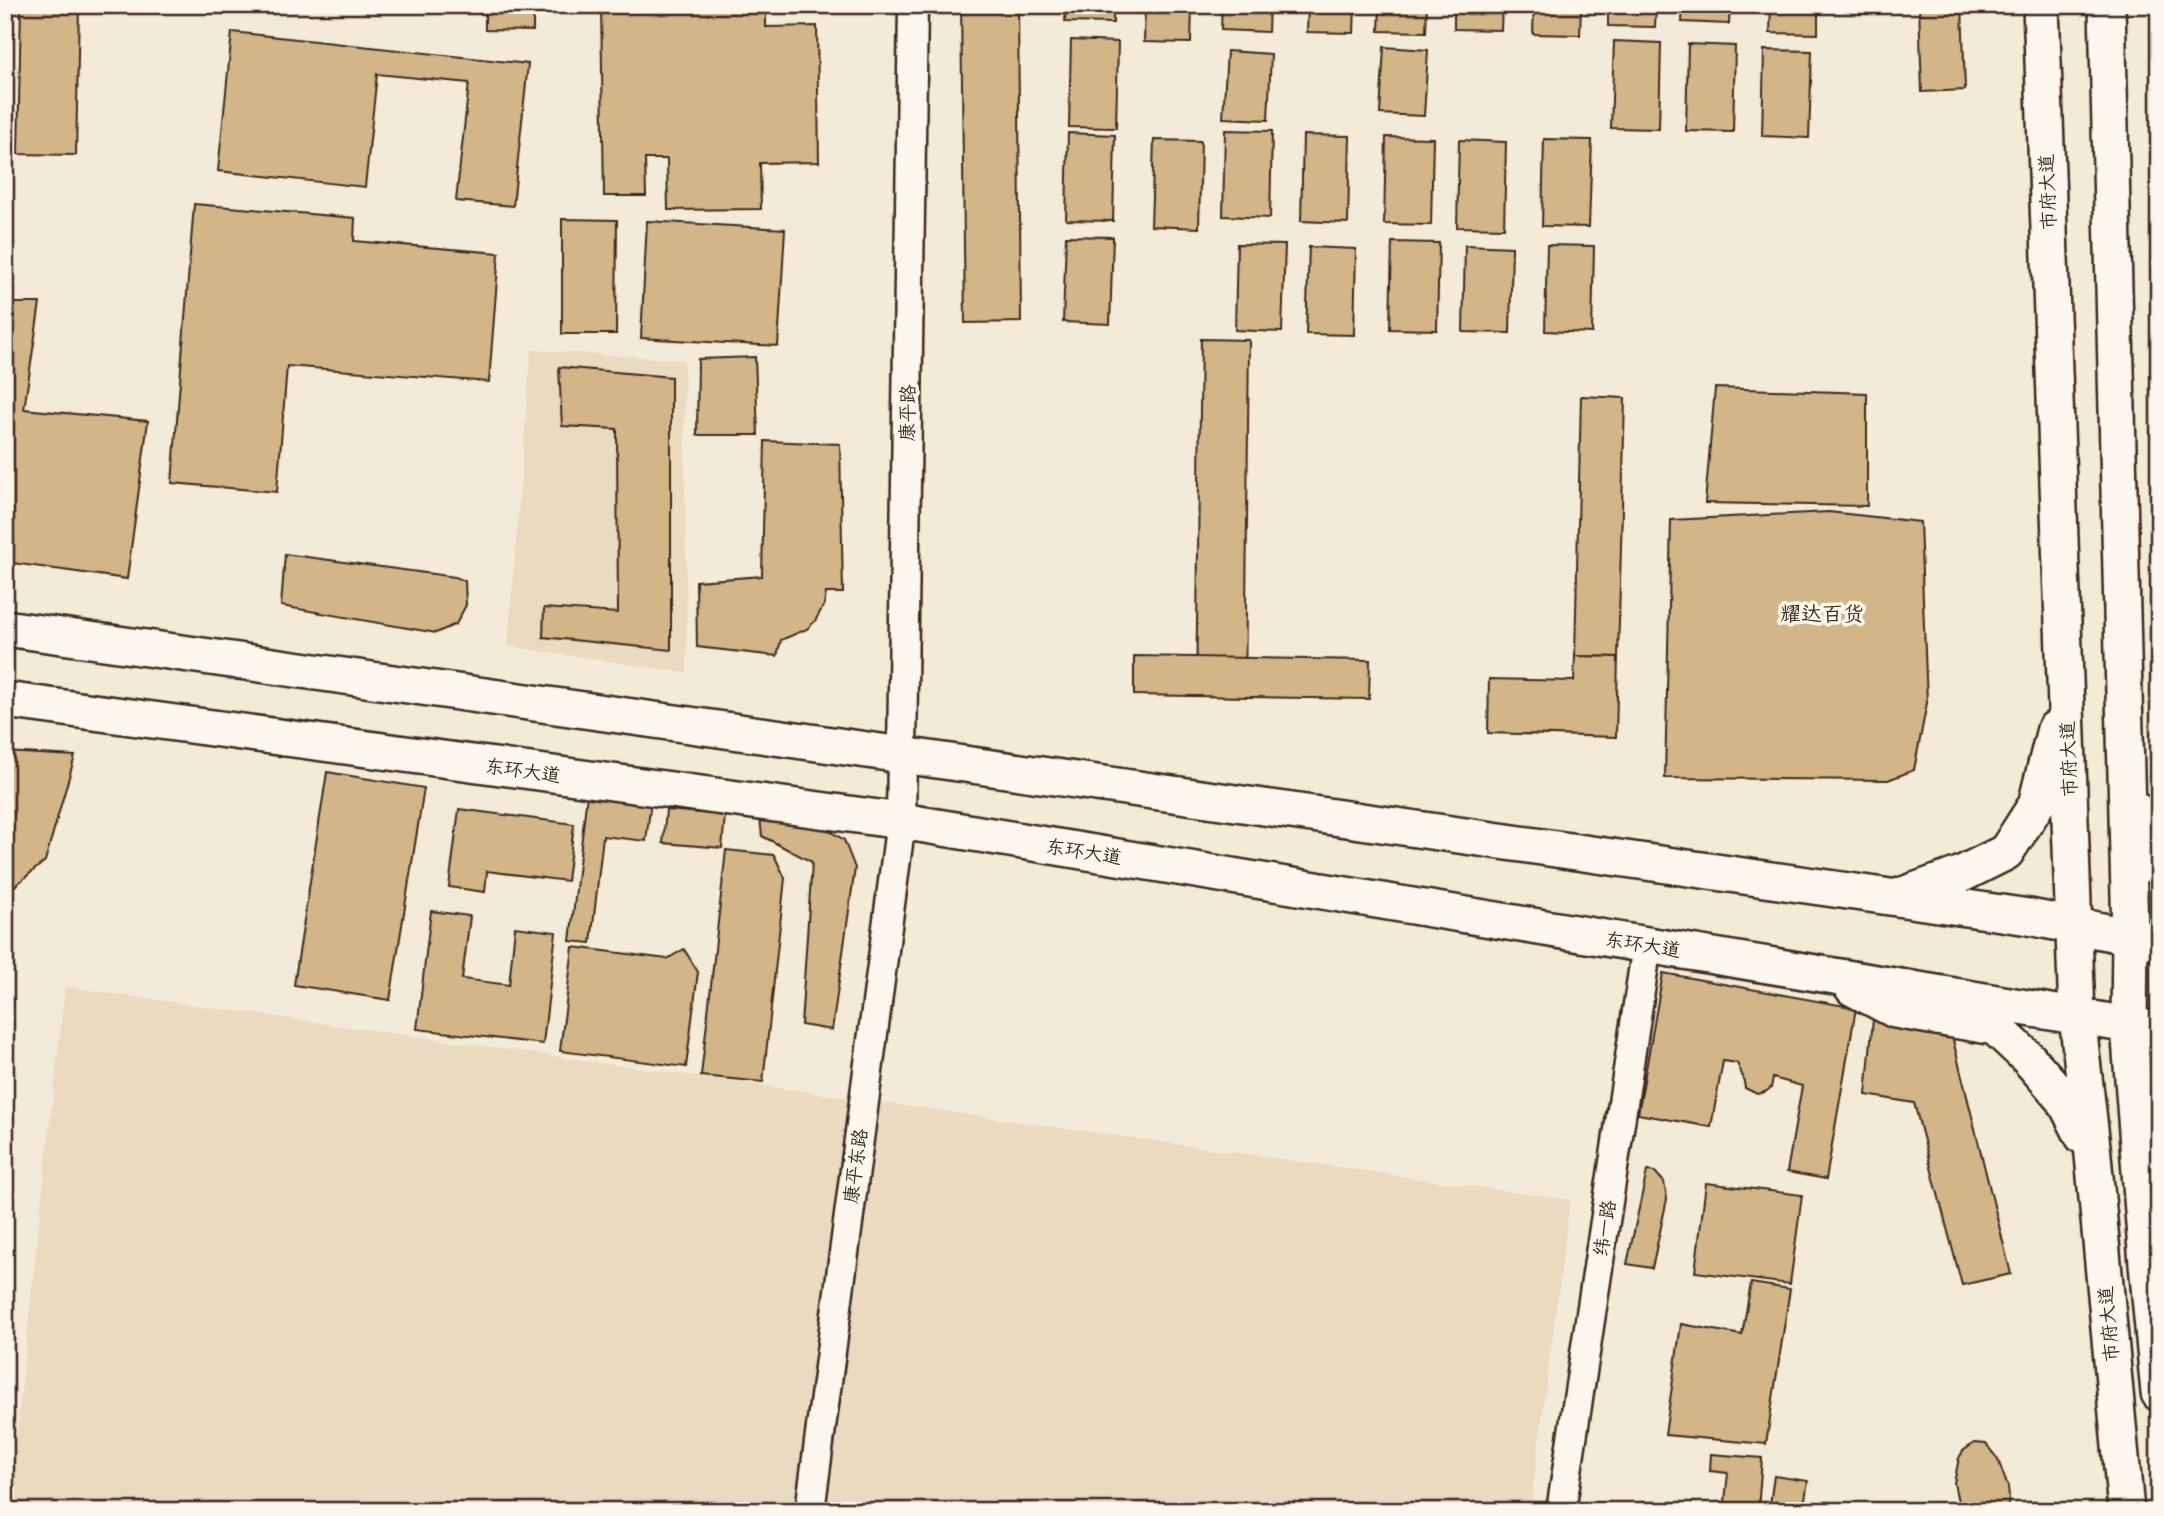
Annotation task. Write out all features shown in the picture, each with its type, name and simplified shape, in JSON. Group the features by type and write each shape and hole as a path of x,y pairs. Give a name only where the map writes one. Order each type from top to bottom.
{"main road":[{"name":"市府大道","path":"2041,5 2077,1016 2093,1155 2126,1511"},
{"path":"2107,5 2126,767 2144,939 2147,1264 2159,1393"},
{"path":"5,628 2029,917 2144,939"},
{"path":"1895,898 1962,874 2006,852 2036,806 2065,689"},
{"name":"东环大道","path":"5,700 901,821 2144,1028"},
{"path":"2126,767 2153,857 2159,868"},
{"path":"1828,975 1895,1010 1995,1027 2028,1058 2064,1099 2093,1155"},
{"path":"2159,1126 2155,1133 2159,1186"},
{"path":"2147,1264 2159,1211"}],"street":[{"name":"康平路","path":"901,821 914,5"},
{"name":"康平东路","path":"810,1511 901,821"},
{"name":"纬一路","path":"1561,1511 1647,945"}],"shaded area":[{"path":"531,350 684,360 687,673 508,646"},
{"path":"65,987 1570,1200 1530,1511 8,1511"}],"building":[{"path":"21,5 79,5 76,155 18,154"},
{"path":"485,5 533,5 533,31 485,30"},
{"path":"601,5 719,5 719,9 766,8 766,27 817,26 819,162 760,163 761,209 668,210 667,159 645,159 646,196 604,196"},
{"path":"961,5 1018,5 1021,322 965,323"},
{"path":"1066,5 1113,5 1113,23 1065,22"},
{"path":"1145,5 1192,5 1191,43 1144,42"},
{"path":"1222,5 1269,5 1268,32 1221,30"},
{"path":"1308,5 1355,5 1354,33 1307,32"},
{"path":"1380,5 1427,5 1426,32 1379,31"},
{"path":"1454,5 1502,5 1501,30 1454,29"},
{"path":"1534,5 1581,5 1580,35 1533,34"},
{"path":"1608,5 1656,5 1655,27 1608,26"},
{"path":"1683,5 1730,5 1729,24 1682,22"},
{"path":"1771,5 1818,5 1818,34 1770,33"},
{"path":"1919,5 1962,5 1965,90 1922,92"},
{"path":"232,32 528,64 513,206 456,201 469,83 377,74 365,187 218,171"},
{"path":"1071,40 1118,42 1116,128 1069,127"},
{"path":"1614,41 1661,43 1659,129 1611,128"},
{"path":"1688,44 1735,46 1733,132 1686,131"},
{"path":"1384,47 1428,50 1424,116 1380,114"},
{"path":"1764,50 1812,51 1809,138 1762,136"},
{"path":"1227,51 1271,54 1268,120 1223,118"},
{"path":"1225,130 1272,131 1270,218 1223,216"},
{"path":"1068,133 1115,135 1113,221 1066,220"},
{"path":"1303,135 1350,136 1348,223 1301,221"},
{"path":"1386,137 1433,138 1431,225 1384,224"},
{"path":"1544,139 1592,140 1589,227 1542,226"},
{"path":"1154,140 1201,141 1199,228 1151,226"},
{"path":"1459,140 1506,142 1504,228 1457,227"},
{"path":"2156,199 2159,199 2159,697 2157,695"},
{"path":"194,204 355,218 354,241 499,253 489,382 287,366 277,492 172,483"},
{"path":"562,219 617,220 616,334 562,334"},
{"path":"647,221 785,229 778,346 641,338"},
{"path":"1066,236 1113,237 1110,324 1063,322"},
{"path":"1392,242 1439,243 1437,330 1390,329"},
{"path":"1237,244 1285,245 1282,332 1235,330"},
{"path":"1465,245 1512,247 1510,333 1463,332"},
{"path":"1547,245 1594,246 1592,333 1545,331"},
{"path":"1309,247 1356,249 1354,335 1306,334"},
{"path":"5,303 40,303 24,409 148,421 127,579 5,562"},
{"path":"1201,339 1249,340 1245,696 1196,695"},
{"path":"755,357 758,435 697,435 698,359"},
{"path":"559,367 671,377 671,650 543,637 544,608 618,613 617,429 562,426"},
{"path":"1715,388 1867,393 1867,506 1705,503"},
{"path":"1581,396 1625,398 1618,657 1575,656"},
{"path":"765,441 840,444 843,593 826,593 824,605 815,621 807,629 781,640 777,656 697,647 696,581 762,576"},
{"name":"耀达百货","path":"1829,512 1920,522 1927,703 1914,770 1888,780 1665,778 1671,520"},
{"path":"285,554 455,577 465,581 466,605 456,624 436,633 281,606"},
{"path":"1134,656 1370,660 1369,699 1134,695"},
{"path":"1575,656 1618,657 1616,737 1488,733 1489,679 1574,681"},
{"path":"5,752 75,756 45,861 10,890 5,951"},
{"path":"327,772 424,788 390,1000 294,985"},
{"path":"587,794 651,801 646,841 603,836 591,943 570,941"},
{"path":"459,809 574,824 567,881 487,871 485,892 449,887"},
{"path":"666,810 725,815 722,848 663,843"},
{"path":"760,818 825,828 844,840 855,868 832,1030 801,1025 812,862 762,836"},
{"path":"726,850 774,855 785,878 763,1082 701,1076"},
{"path":"431,911 470,916 462,979 509,985 515,927 556,932 543,1044 417,1029"},
{"path":"573,947 667,959 684,949 698,972 686,1067 560,1051"},
{"path":"1663,973 1856,1008 1826,1179 1787,1172 1802,1086 1773,1078 1771,1088 1757,1094 1745,1088 1737,1063 1723,1061 1711,1127 1638,1114"},
{"path":"1873,1019 1951,1032 2011,1274 1962,1285 1914,1103 1866,1095"},
{"path":"1647,1171 1655,1172 1664,1182 1667,1199 1652,1268 1627,1264"},
{"path":"1706,1183 1802,1195 1790,1284 1695,1272"},
{"path":"1751,1283 1790,1289 1766,1444 1665,1435 1681,1324 1742,1335"},
{"path":"1974,1443 1986,1444 1998,1460 2008,1487 2007,1511 1960,1511 1954,1483 1959,1458 1963,1451"},
{"path":"1711,1454 1762,1458 1758,1511 1724,1511 1728,1473 1710,1471"},
{"path":"1774,1476 1808,1481 1803,1511 1769,1511"}],"district":[{"name":"耀达百货","path":"1822,614"}]}
